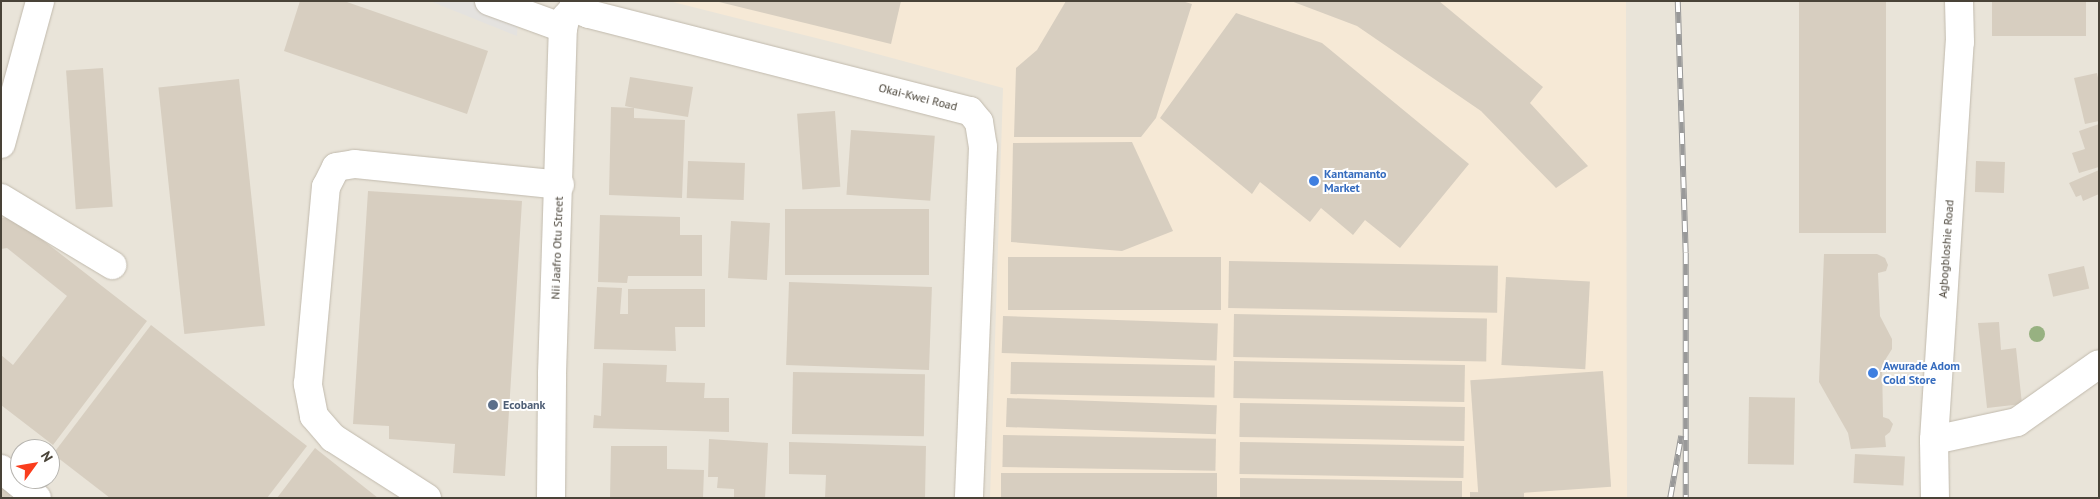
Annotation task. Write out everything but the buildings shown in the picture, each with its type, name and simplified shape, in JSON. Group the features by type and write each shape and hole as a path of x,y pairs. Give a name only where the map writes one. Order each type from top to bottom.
{"street":[{"path":"1,144 40,1"},
{"name":"Okai-Kwei Road","path":"489,1 589,14 970,111 979,122 983,147 969,498"},
{"name":"Agbogbloshie Road","path":"1935,498 1934,440 1960,42 1959,1"},
{"name":"Nii Jaafro Otu Street","path":"551,498 552,374 560,186 571,13"},
{"path":"427,498 333,438 314,416 308,384 326,187 336,167 355,164 560,186"},
{"path":"1,198 112,264"},
{"path":"1934,440 2017,422 2099,364"},
{"path":"1,469 37,498"}],"shaded area":[{"path":"1,1 2099,1 2099,498 1,498"},
{"path":"430,1 519,1 517,36"},
{"name":"Kantamanto Market","path":"669,1 1626,1 1627,498 990,498 1003,88"}],"railway":[{"path":"1678,1 1686,253 1686,498"},
{"path":"1670,498 1681,436"}],"place":[{"name":"Kantamanto Market","path":"1314,181"},
{"name":"Awurade Adom Cold Store","path":"1873,373"},
{"name":"Ecobank","path":"493,405"}]}
